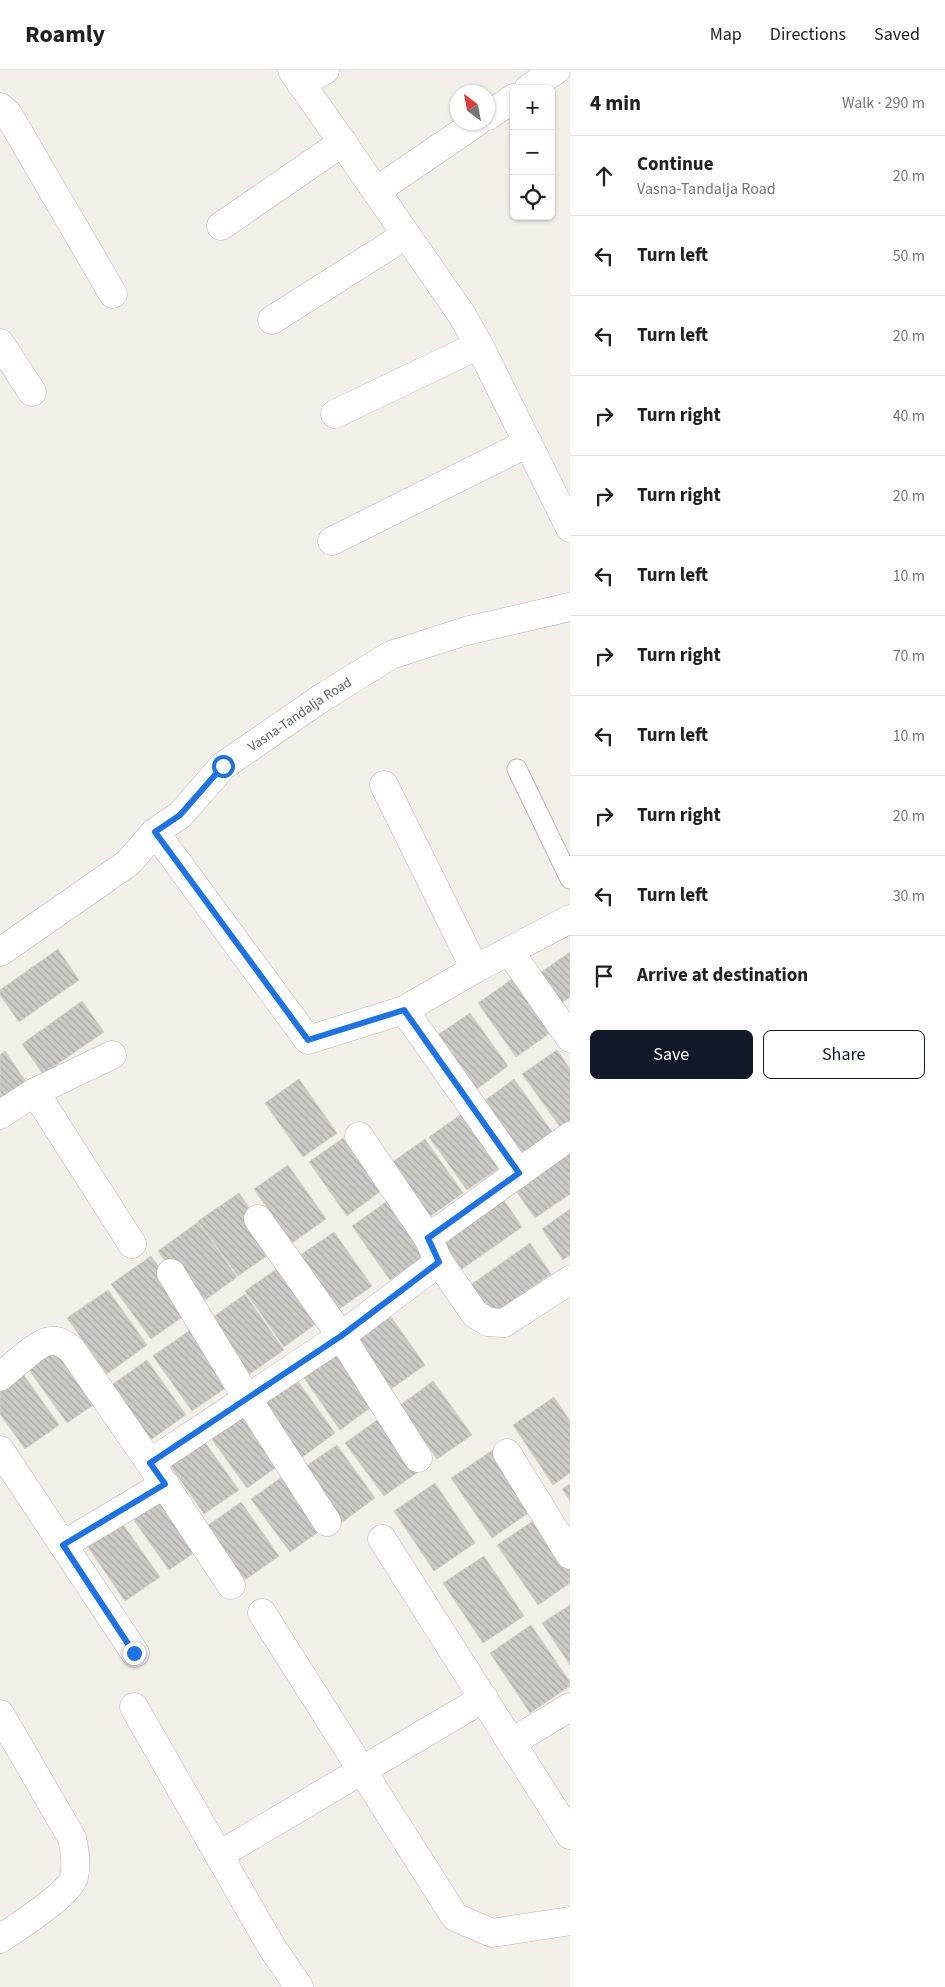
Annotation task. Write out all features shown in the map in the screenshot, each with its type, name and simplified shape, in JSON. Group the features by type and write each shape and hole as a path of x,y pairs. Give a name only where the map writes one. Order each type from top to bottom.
{"street":[{"path":"325,70 296,77 462,315 479,345 570,528"},
{"path":"534,85 556,70"},
{"path":"495,111 510,101"},
{"path":"0,106 8,114 113,294"},
{"path":"376,190 465,130"},
{"path":"221,226 343,142"},
{"path":"272,320 406,235"},
{"path":"0,343 32,392"},
{"path":"335,414 479,345"},
{"path":"332,541 528,443"},
{"name":"Vasna-Tandalja Road","path":"0,952 128,863 155,832 180,815 223,766 323,697 391,655 466,632 570,607"},
{"path":"384,785 475,970"},
{"path":"155,832 308,1040 404,1010 570,919"},
{"path":"510,952 570,1038"},
{"path":"404,1010 519,1173"},
{"path":"0,1115 35,1092 112,1054"},
{"path":"35,1092 132,1244"},
{"path":"359,1136 428,1238 439,1262 475,1314 488,1322 504,1322 570,1280"},
{"path":"428,1238 570,1136"},
{"path":"258,1219 341,1336 418,1458"},
{"path":"63,1545 158,1474 247,1398 341,1336 439,1262"},
{"path":"171,1273 247,1398 327,1522"},
{"path":"0,1377 39,1346 50,1341 62,1342 72,1350 158,1474 231,1585"},
{"path":"0,1450 134,1653"},
{"path":"507,1453 570,1555"},
{"path":"382,1539 570,1834"},
{"path":"262,1613 455,1917 492,1933 570,1921"},
{"path":"219,1855 484,1698"},
{"path":"134,1707 270,1946 299,1987"},
{"path":"512,1742 570,1707"},
{"path":"0,1714 72,1838 76,1859 73,1879 61,1895 0,1939"}],"lane":[{"path":"517,769 570,879"}],"building":[{"path":"58,949 79,980 19,1022 0,995 0,990"},
{"path":"570,952 570,997 554,1008 533,978"},
{"path":"512,979 550,1033 516,1057 478,1003"},
{"path":"82,1001 104,1032 43,1074 22,1044"},
{"path":"470,1013 508,1066 474,1091 436,1036"},
{"path":"557,1050 570,1069 570,1121 561,1128 522,1074"},
{"path":"5,1051 26,1082 0,1100 0,1055"},
{"path":"299,1079 337,1133 303,1157 265,1103"},
{"path":"514,1079 553,1133 518,1157 480,1104"},
{"path":"463,1113 501,1167 467,1190 429,1137"},
{"path":"343,1138 381,1191 347,1216 309,1162"},
{"path":"425,1139 463,1193 429,1217 391,1163"},
{"path":"570,1148 570,1194 535,1218 514,1188"},
{"path":"288,1165 326,1219 292,1243 254,1189"},
{"path":"239,1193 278,1248 238,1276 198,1221"},
{"path":"501,1196 522,1227 462,1269 440,1238"},
{"path":"386,1202 424,1256 390,1280 352,1226"},
{"path":"570,1209 570,1255 563,1260 542,1229"},
{"path":"198,1222 237,1277 197,1306 158,1251"},
{"path":"334,1232 372,1286 338,1310 299,1256"},
{"path":"530,1243 551,1274 490,1316 469,1286"},
{"path":"151,1256 191,1311 151,1339 111,1284"},
{"path":"285,1263 324,1318 284,1347 245,1291"},
{"path":"108,1290 147,1345 107,1374 67,1318"},
{"path":"245,1294 284,1350 244,1378 205,1323"},
{"path":"387,1311 425,1365 391,1389 353,1335"},
{"path":"193,1328 233,1383 192,1411 153,1356"},
{"path":"63,1345 102,1399 67,1423 29,1370"},
{"path":"337,1351 374,1405 340,1430 302,1375"},
{"path":"147,1360 186,1415 146,1443 107,1388"},
{"path":"21,1371 59,1425 25,1449 0,1414 0,1386"},
{"path":"297,1380 335,1433 301,1458 263,1404"},
{"path":"433,1381 472,1435 437,1459 399,1406"},
{"path":"554,1397 570,1421 570,1473 553,1485 513,1425"},
{"path":"243,1410 281,1464 247,1488 208,1434"},
{"path":"380,1418 418,1472 384,1496 345,1443"},
{"path":"201,1437 239,1490 204,1514 167,1461"},
{"path":"337,1445 375,1498 341,1523 303,1468"},
{"path":"493,1450 533,1510 492,1538 451,1478"},
{"path":"286,1474 324,1528 290,1552 251,1499"},
{"path":"435,1483 475,1543 434,1571 394,1511"},
{"path":"570,1484 570,1501 562,1489"},
{"path":"165,1492 204,1546 169,1570 131,1516"},
{"path":"241,1502 279,1556 245,1580 207,1526"},
{"path":"539,1517 570,1564 570,1583 538,1605 497,1545"},
{"path":"122,1523 160,1577 125,1601 88,1547"},
{"path":"484,1556 524,1616 483,1643 443,1583"},
{"path":"570,1605 570,1665 542,1623"},
{"path":"531,1625 570,1682 570,1686 530,1713 490,1653"}],"route":[{"path":"134,1653 63,1545 165,1484 150,1463 341,1336 439,1262 428,1238 519,1173 404,1010 308,1040 155,832 180,815 223,766"}]}
